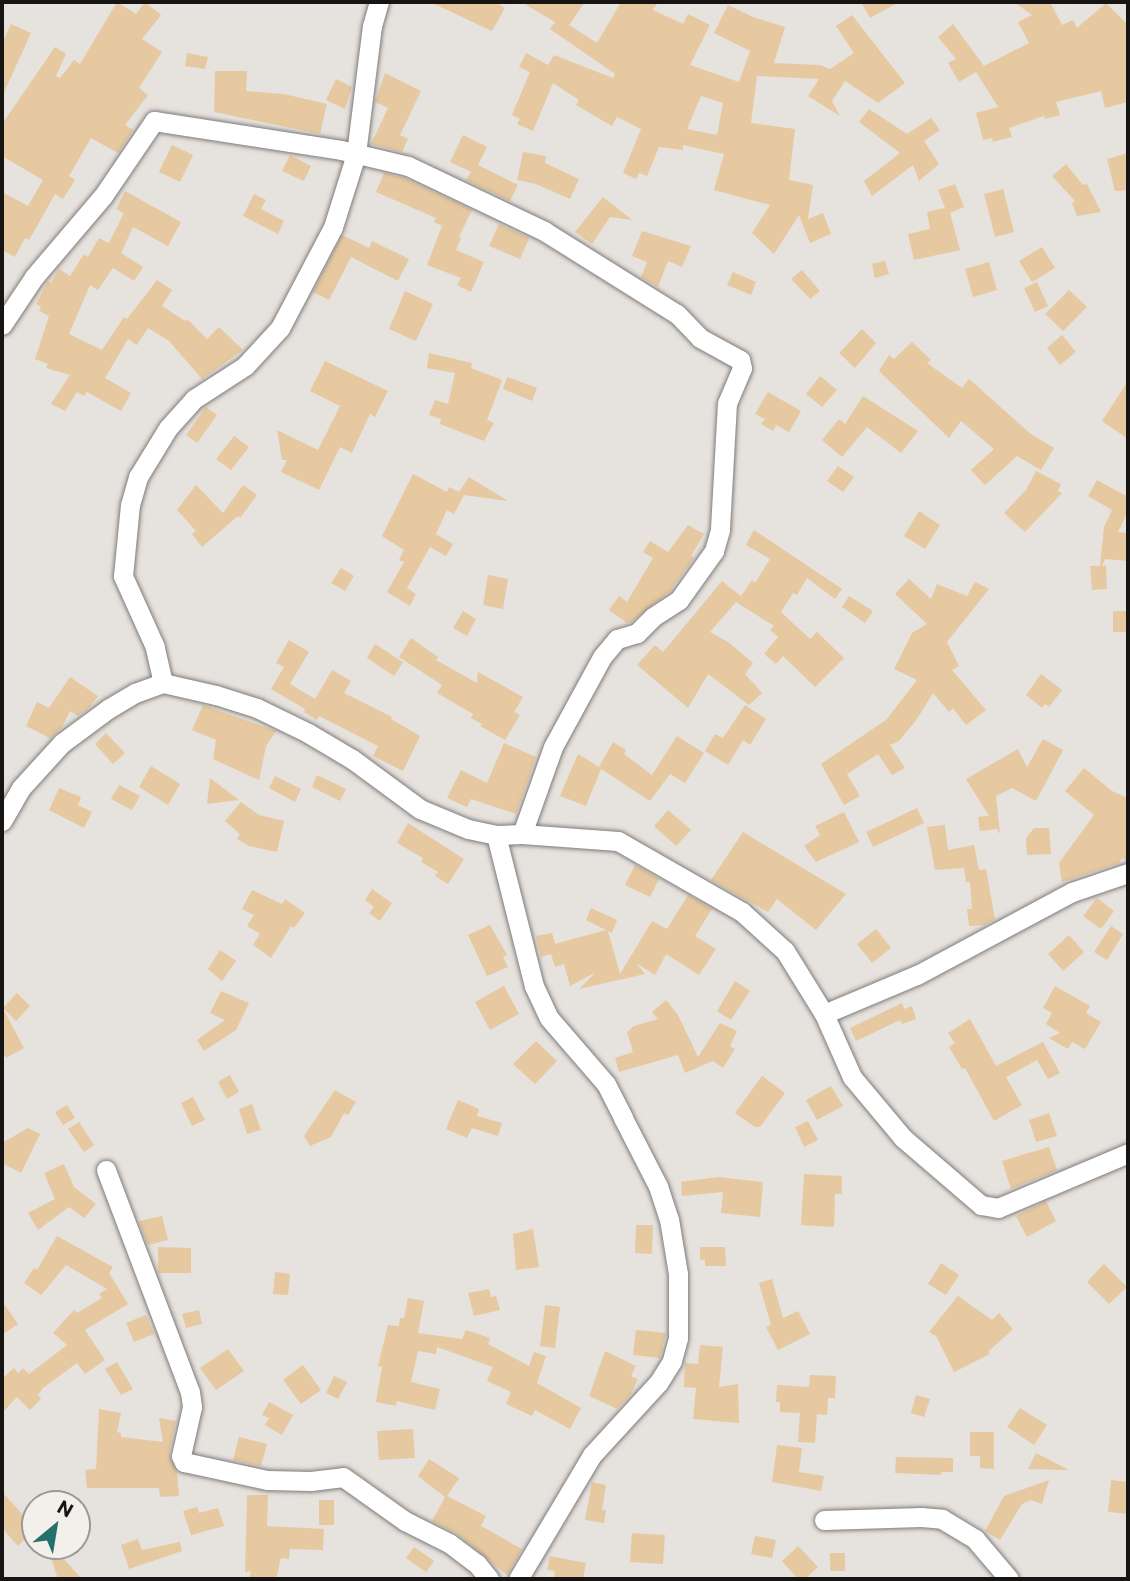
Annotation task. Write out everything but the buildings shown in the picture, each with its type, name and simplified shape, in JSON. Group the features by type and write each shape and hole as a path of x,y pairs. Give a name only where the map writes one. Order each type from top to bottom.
{"street":[{"path":"163,683 155,647 123,576 130,505 138,477 152,450 194,399 245,366 280,328 333,227 356,154 372,26 379,2"},
{"path":"2,325 34,277 103,196 144,131 154,121 356,154 408,166 544,231 677,314 699,338 740,360 742,368 727,403 720,530 714,551 679,600 653,617 637,633 617,639 602,657 553,747 522,834"},
{"path":"2,821 21,788 62,743 135,693 163,683 257,708 352,759 420,809 468,829 496,835 522,834 618,841 742,912 785,951 824,1014 852,1077 904,1138 981,1205 998,1208 1128,1153"},
{"path":"496,835 534,986 549,1018 606,1084 665,1208 678,1274 678,1338 672,1361 658,1383 592,1455 518,1579"},
{"path":"824,1014 917,975 1072,892 1128,873"},
{"path":"106,1170 190,1392 192,1407 181,1456 184,1462 267,1480 311,1481 343,1477 405,1521 449,1543 477,1564 489,1579"},
{"path":"824,1520 942,1519 975,1539 1009,1579"}]}
